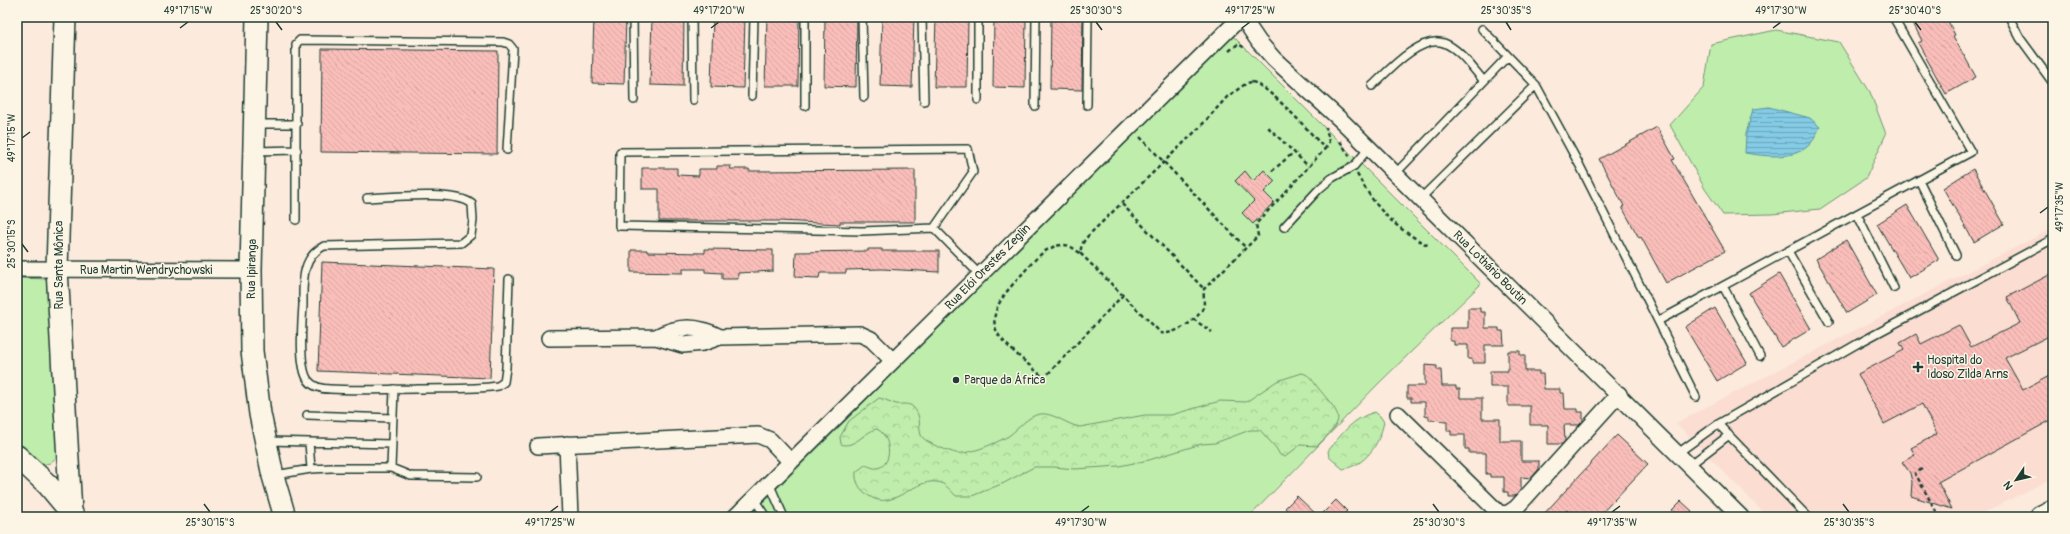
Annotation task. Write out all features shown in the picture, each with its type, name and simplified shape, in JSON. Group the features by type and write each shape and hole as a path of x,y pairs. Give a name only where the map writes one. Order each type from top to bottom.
{"main road":[{"name":"Rua Santa Mônica","path":"66,17 57,269 73,514"},
{"name":"Rua Ipiranga","path":"257,17 251,270 252,351 255,385 265,441 285,517"},
{"path":"17,456 48,485 73,514"},
{"path":"2041,517 2053,511"}],"street":[{"name":"Rua Lothário Boutin","path":"1241,17 1259,42 1274,59 1370,148 1741,517"},
{"name":"Rua Elói Orestes Zeglin","path":"735,517 1241,17"},
{"name":"Rua Martin Wendrychowski","path":"17,269 251,270"},
{"path":"549,338 656,337 683,345 703,343 720,337 866,335 893,360"},
{"path":"1398,414 1499,513 1507,514 1516,508 1619,394"},
{"path":"538,446 758,435 770,440 791,462"},
{"path":"567,444 570,517"}],"lane":[{"path":"633,17 634,100"},
{"path":"692,17 693,100"},
{"path":"752,96 754,17"},
{"path":"805,17 805,106"},
{"path":"862,17 864,97"},
{"path":"922,17 924,102"},
{"path":"978,17 978,100"},
{"path":"1035,106 1036,17"},
{"path":"1087,105 1088,17"},
{"path":"1658,321 1971,152 1893,17"},
{"path":"2009,17 2036,63 2053,83"},
{"path":"1482,29 1536,85 1580,166 1696,397"},
{"path":"296,220 296,44 300,40 502,42 509,44 513,49 507,150"},
{"path":"1372,86 1412,50 1425,44 1442,42 1454,48 1484,81"},
{"path":"1396,174 1508,56"},
{"path":"1420,199 1536,85"},
{"path":"254,124 297,124"},
{"path":"1284,227 1324,185 1332,178 1354,166 1370,148"},
{"path":"934,228 973,172 968,149 620,152 619,226 862,231 934,228 980,275"},
{"path":"254,151 297,150"},
{"path":"1919,180 1956,255"},
{"path":"367,198 459,197 466,199 472,204 473,220 471,235 461,243 324,246 315,251 306,264 303,294 303,363 308,380 316,387 330,389 394,389 485,388 498,386 504,382 509,279"},
{"path":"1857,214 1894,288"},
{"path":"1678,453 1718,424 1857,344 2053,239"},
{"path":"1788,251 1829,322"},
{"path":"1723,286 1760,356"},
{"path":"391,468 394,389"},
{"path":"307,415 393,418"},
{"path":"1718,424 1808,517"},
{"path":"1690,465 1729,435"},
{"path":"265,441 392,444"},
{"path":"309,442 310,469"},
{"path":"273,476 310,469 391,468 411,476 477,477"},
{"path":"769,483 784,517"},
{"path":"754,499 766,517"}],"path":[{"path":"1227,54 1238,44 1248,50"},
{"path":"1081,254 1080,249 1083,242 1228,97 1247,83 1257,83 1270,93 1325,149"},
{"path":"1123,295 1044,378 1005,342 998,333 995,319 999,303 1005,293 1036,258 1053,247 1070,246 1081,254 1123,295 1161,333 1167,334 1179,330 1193,319 1203,308 1204,289 1258,236 1256,224 1325,149 1329,142 1329,135 1325,124 1330,129"},
{"path":"1268,127 1309,167"},
{"path":"1134,140 1144,130"},
{"path":"1138,136 1246,248"},
{"path":"1339,140 1354,166 1366,192 1385,216 1398,228 1429,246"},
{"path":"1272,170 1293,152"},
{"path":"1122,204 1204,289"},
{"path":"1193,319 1212,332"},
{"path":"1922,469 1915,473 1939,517"}],"shaded area":[{"name":"Hospital do Idoso Zilda Arns","path":"2053,228 2053,478 1974,517 1768,517 1676,423"}],"green space":[{"path":"1776,30 1839,42 1870,92 1886,134 1866,178 1820,209 1772,214 1723,215 1705,189 1670,125 1704,87 1711,44"},
{"path":"1233,36 1481,284 1378,384 1249,517 748,517"},
{"path":"17,278 47,279 57,457 50,463 42,465 17,446"},
{"path":"1302,373 1308,375 1312,379 1333,407 1337,413 1337,424 1317,446 1300,445 1285,457 1280,455 1276,448 1260,430 1250,430 1215,443 1201,444 1149,460 1119,466 1075,469 1034,467 1004,483 972,496 956,496 940,482 927,482 891,499 882,500 873,498 863,491 857,482 856,472 865,465 876,468 882,466 886,462 888,449 885,436 876,429 850,444 841,444 840,437 849,421 879,398 896,404 911,405 918,414 920,431 923,438 942,448 956,453 962,453 976,450 999,441 1010,435 1032,417 1040,414 1050,415 1080,427 1145,415 1171,415 1220,401 1246,402 1277,381"},
{"path":"1375,412 1384,422 1375,446 1365,458 1351,467 1343,469 1329,457 1328,451 1354,422"}],"water":[{"path":"1769,107 1810,118 1820,127 1815,137 1805,149 1797,153 1780,156 1745,153 1746,134 1753,109"}],"building":[{"path":"594,17 626,17 624,84 592,83"},
{"path":"652,17 684,17 683,86 650,85"},
{"path":"713,17 745,17 743,88 711,87"},
{"path":"767,17 799,17 798,86 765,86"},
{"path":"825,17 857,17 856,87 824,86"},
{"path":"882,17 914,17 912,87 880,86"},
{"path":"936,17 968,17 967,87 934,87"},
{"path":"994,17 1026,17 1025,88 993,87"},
{"path":"1051,17 1083,17 1082,90 1050,89"},
{"path":"1910,17 1946,17 1955,35 1953,36 1976,77 1946,94 1918,43 1922,41"},
{"path":"322,49 498,51 497,154 321,152"},
{"path":"1657,127 1675,159 1672,160 1725,251 1666,283 1641,237 1639,238 1622,207 1624,206 1599,159"},
{"path":"717,166 731,166 730,169 749,169 749,171 915,170 915,222 840,222 840,224 779,221 659,221 659,189 642,189 642,168 677,168 677,175 699,176 699,169 717,169"},
{"path":"1973,169 2004,224 1974,242 1943,188"},
{"path":"1264,170 1275,181 1264,192 1274,202 1253,224 1242,213 1254,201 1235,181 1245,171 1253,181"},
{"path":"1907,205 1939,260 1909,278 1877,224"},
{"path":"1846,240 1877,295 1847,313 1816,259"},
{"path":"705,249 773,250 773,271 738,273 738,279 722,279 722,273 705,272 705,269 683,269 683,273 631,272 631,250 647,250 647,252 705,253"},
{"path":"868,249 882,249 882,251 939,251 939,272 882,269 846,270 846,273 820,273 819,278 795,277 796,252 868,251"},
{"path":"322,262 494,269 490,378 318,371"},
{"path":"2053,273 2053,334 2005,358 2023,390 2053,374 2053,419 1938,482 1952,509 1911,496 1912,482 1910,473 1902,462 1915,455 1911,448 1937,434 1922,404 1884,424 1858,374 1904,350 1900,343 1916,334 1921,344 1959,325 1971,347 2020,323 2007,297"},
{"path":"1779,274 1811,329 1781,347 1749,293"},
{"path":"1468,308 1480,308 1480,312 1485,312 1485,328 1499,328 1499,331 1503,331 1504,345 1485,345 1485,363 1472,363 1472,359 1468,359 1468,345 1454,345 1454,341 1450,341 1450,328 1468,328"},
{"path":"1715,308 1747,363 1717,381 1685,327"},
{"path":"1508,351 1520,351 1520,355 1525,355 1525,371 1539,371 1539,374 1543,374 1544,389 1560,389 1560,393 1564,393 1565,409 1578,409 1578,412 1583,412 1583,421 1579,425 1564,425 1565,441 1562,444 1548,444 1548,425 1530,425 1530,406 1508,406 1508,387 1490,387 1490,371 1508,371"},
{"path":"1425,365 1437,366 1437,370 1441,370 1442,386 1456,386 1456,389 1460,389 1460,398 1482,398 1482,419 1500,419 1500,441 1521,441 1521,461 1539,461 1539,469 1531,478 1521,477 1521,490 1515,496 1508,496 1508,492 1504,492 1504,477 1490,477 1490,474 1486,474 1486,453 1469,453 1469,449 1465,449 1465,435 1451,435 1451,431 1447,431 1447,421 1429,420 1429,417 1425,416 1425,402 1411,402 1411,398 1407,398 1407,386 1425,386"},
{"path":"1617,435 1648,464 1598,517 1574,517 1567,510 1560,517 1541,517"},
{"path":"1297,496 1319,517 1294,517 1285,508"},
{"path":"1336,500 1347,511 1341,517 1319,517"},
{"path":"1681,501 1692,511 1686,517 1680,517 1672,510"}],"place":[{"name":"Hospital do Idoso Zilda Arns","path":"1918,367"},
{"name":"Parque da África","path":"956,380"}]}
